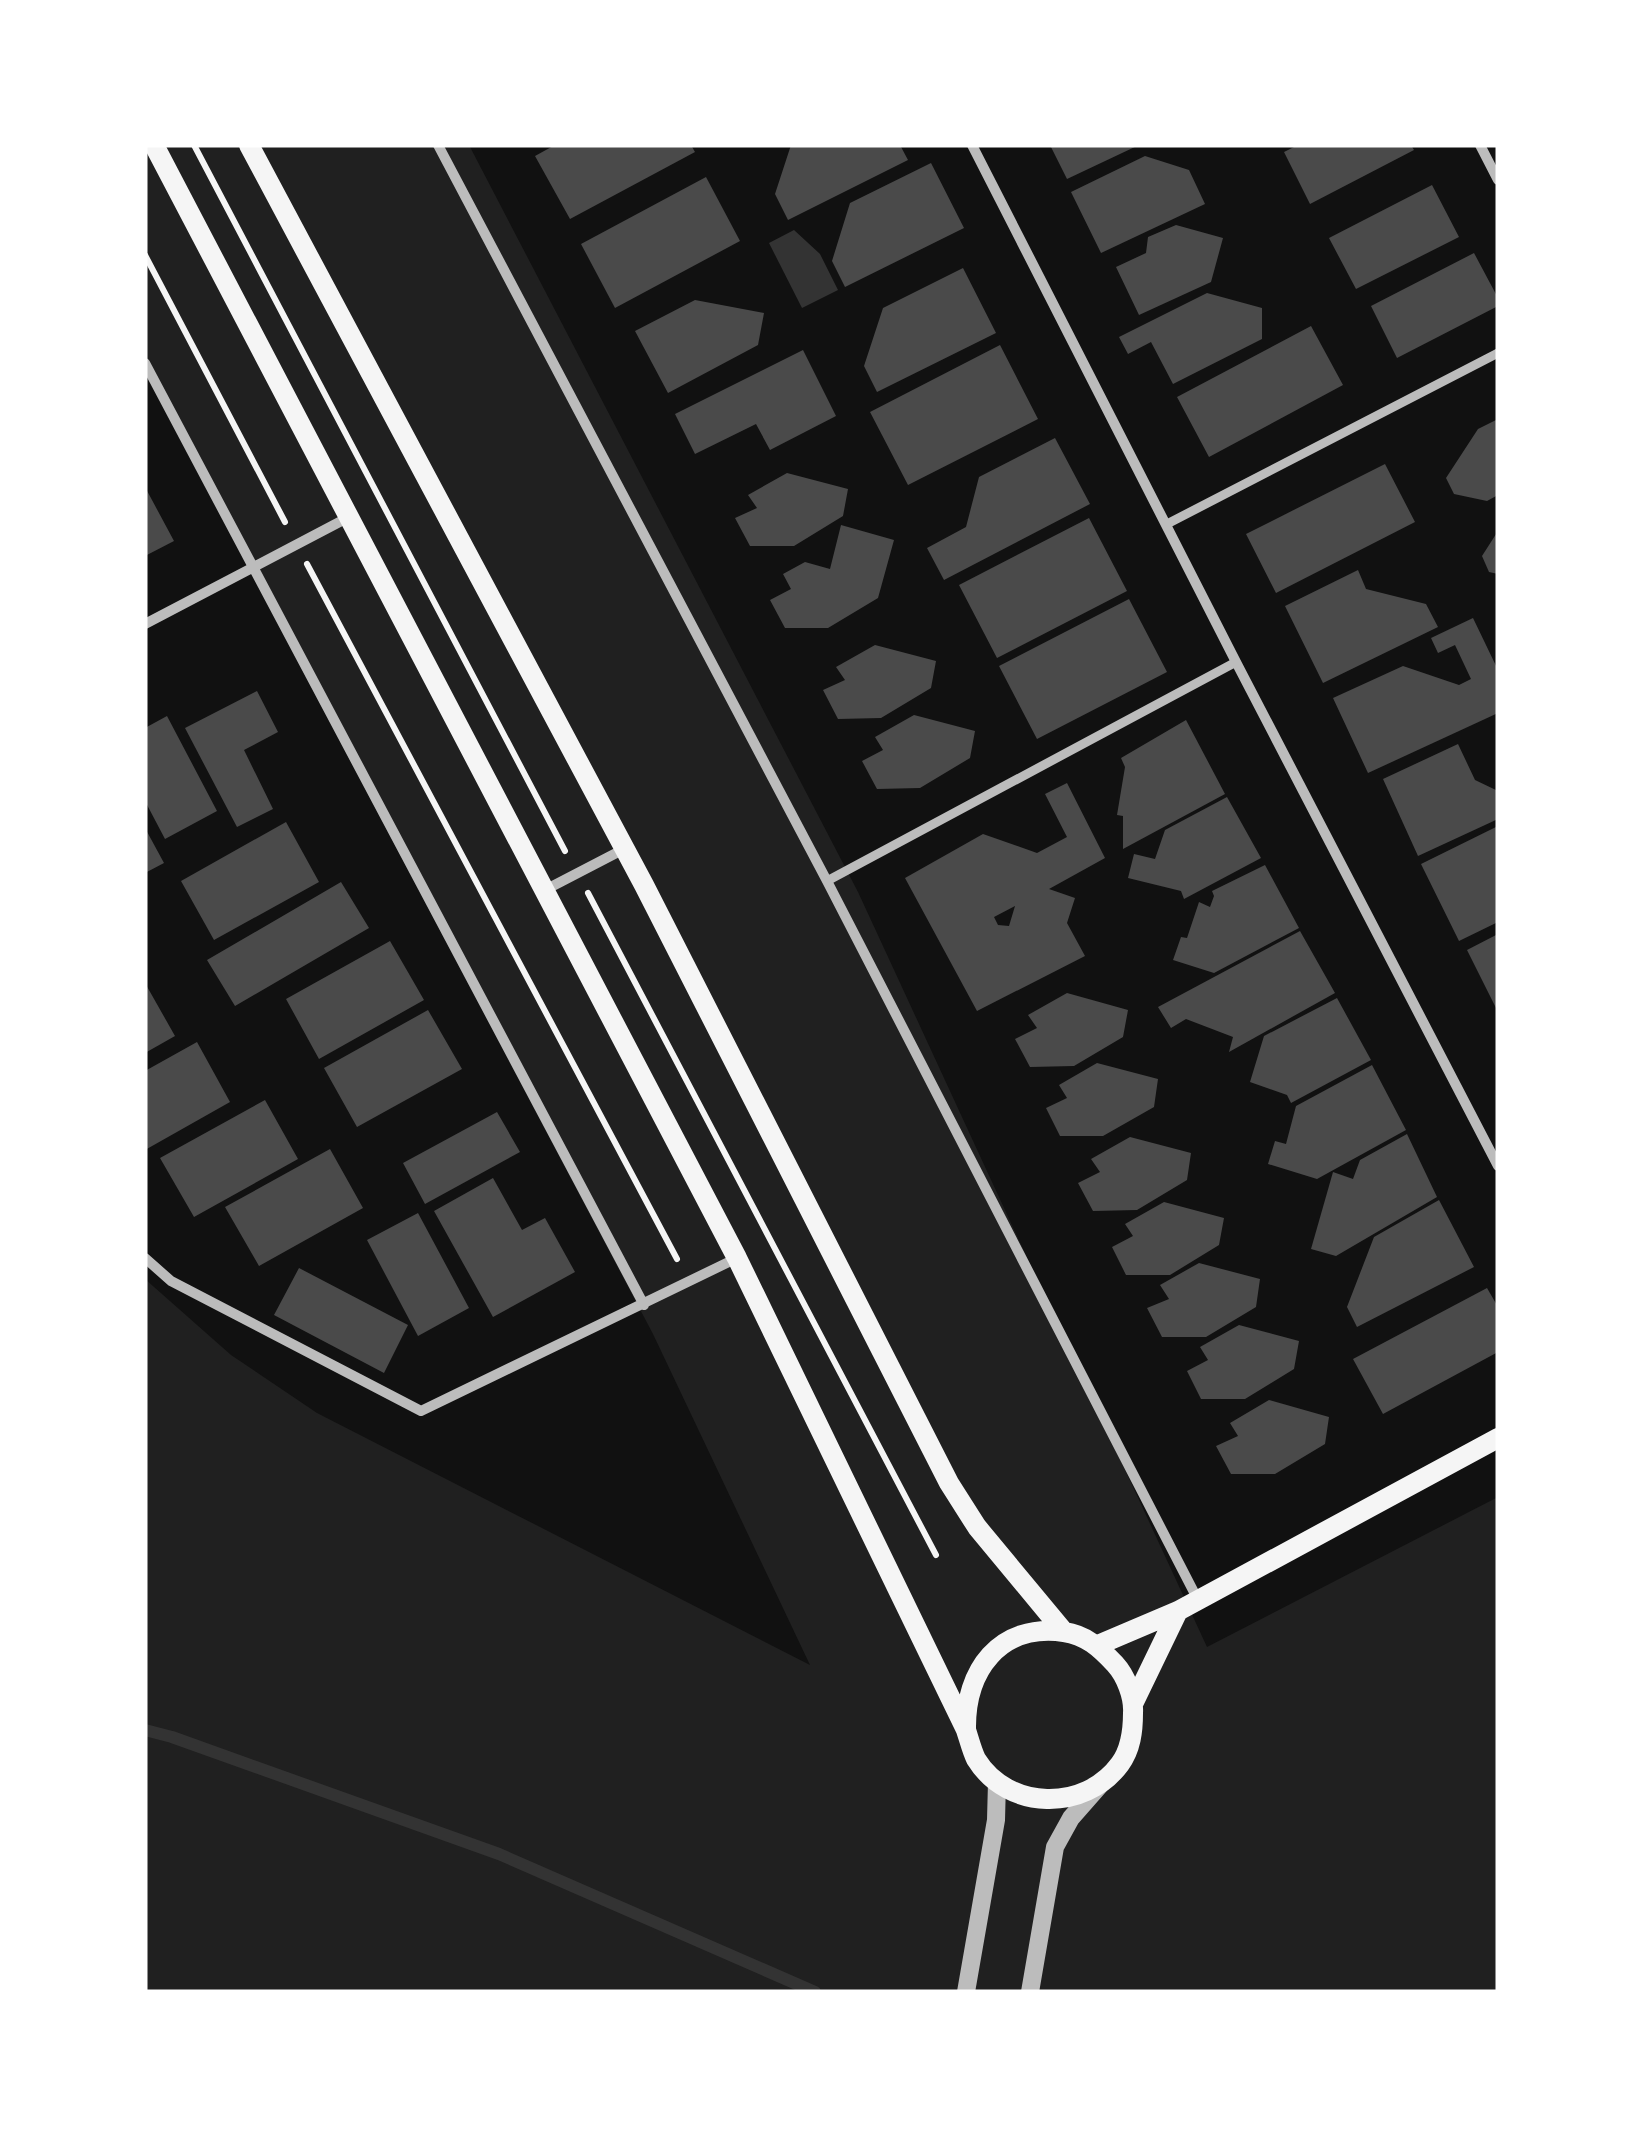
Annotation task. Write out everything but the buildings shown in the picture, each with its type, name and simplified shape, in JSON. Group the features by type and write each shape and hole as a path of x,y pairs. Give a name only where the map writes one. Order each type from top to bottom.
{"main road":[{"path":"154,145 737,1258 966,1730 976,1759 997,1782 1022,1796 1050,1800 1077,1796 1102,1783 1122,1762 1132,1736 1134,1702 1178,1612"},
{"path":"249,145 624,849 948,1482 977,1526 1064,1632"},
{"path":"1098,1646 1178,1612 1498,1438"},
{"path":"966,1730 966,1703 974,1677 990,1656 1011,1640 1037,1632 1064,1632 1098,1646 1121,1670 1134,1702"}],"street":[{"path":"438,145 827,881 1198,1600"},
{"path":"972,145 1498,1166"},
{"path":"1480,145 1498,180"},
{"path":"1166,524 1498,353"},
{"path":"145,363 644,1305"},
{"path":"145,624 350,516"},
{"path":"827,881 1236,662"},
{"path":"544,890 624,849"},
{"path":"145,1258 171,1281 421,1411 737,1258"},
{"path":"966,1992 996,1820 997,1782"},
{"path":"1030,1992 1055,1847 1072,1818 1102,1783"}],"path":[{"path":"145,255 689,1282"}],"shaded area":[{"path":"145,145 469,145 858,892 1207,1647 1498,1497 1498,1992 145,1992 145,1279 231,1355 317,1413 810,1665 653,1334 145,372"},
{"path":"794,230 820,254 838,290 802,308 769,243"}],"waterway":[{"path":"145,1730 499,1854 815,1992"}]}
